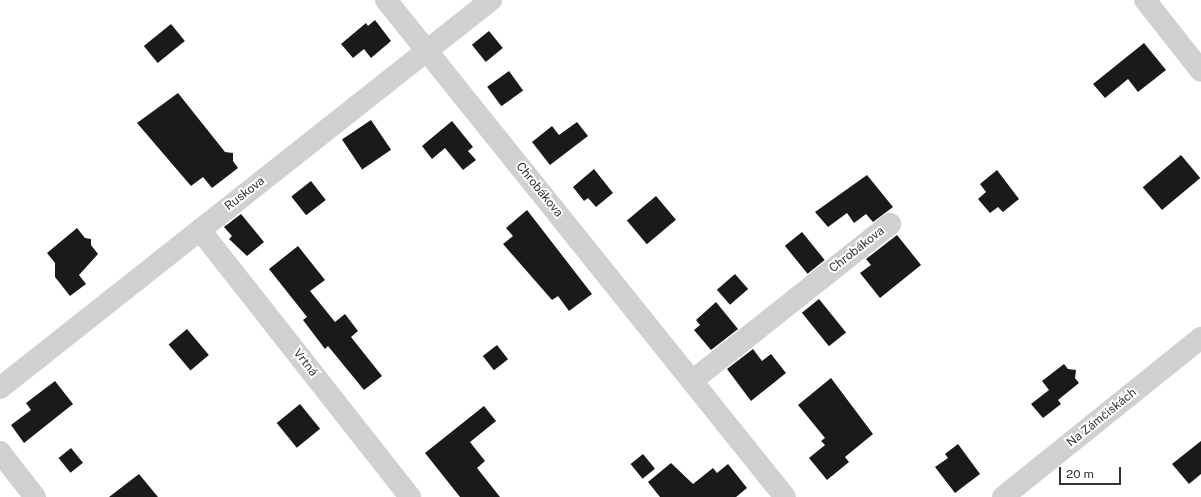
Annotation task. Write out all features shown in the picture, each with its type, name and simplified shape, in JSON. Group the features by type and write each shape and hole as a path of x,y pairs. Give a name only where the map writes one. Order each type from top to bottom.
{"street":[{"name":"Chrobákova","path":"386,0 785,497"},
{"name":"Ruskova","path":"0,388 491,0"},
{"path":"1145,0 1201,71"},
{"name":"Chrobákova","path":"692,381 890,224"},
{"name":"Vrtná","path":"200,230 410,497"},
{"name":"Na Zámčiskách","path":"1003,497 1201,338"},
{"path":"0,452 35,497"}],"building":[{"path":"375,20 391,41 371,58 364,49 353,58 341,44 366,23 368,26"},
{"path":"171,24 185,41 158,63 144,46"},
{"path":"489,31 503,48 486,62 472,45"},
{"path":"1144,43 1166,70 1138,92 1128,79 1105,98 1093,84"},
{"path":"509,71 523,90 501,106 487,87"},
{"path":"178,93 225,152 233,153 233,161 238,168 212,188 203,177 191,186 137,123"},
{"path":"371,120 391,150 362,169 342,140"},
{"path":"452,121 473,147 468,151 476,160 463,170 445,148 432,159 422,146"},
{"path":"577,122 588,136 550,165 532,142 552,126 559,135"},
{"path":"1181,155 1200,178 1162,210 1143,187"},
{"path":"594,169 613,193 596,207 588,198 584,201 573,187"},
{"path":"997,170 1019,199 1003,212 998,207 990,213 978,199 986,192 980,184"},
{"path":"867,175 893,207 873,222 866,214 854,223 847,213 828,227 815,212"},
{"path":"311,181 326,200 306,215 291,196"},
{"path":"656,196 676,220 647,244 627,220"},
{"path":"527,210 592,294 569,311 558,296 552,300 503,244 513,236 506,228"},
{"path":"241,214 264,242 247,256 229,239 232,236 224,227"},
{"path":"77,228 85,238 91,239 91,245 98,254 79,275 86,284 70,296 55,277 55,263 47,253"},
{"path":"802,232 825,260 808,274 785,246"},
{"path":"897,235 921,265 880,298 860,273 871,265 866,259"},
{"path":"298,246 325,280 310,291 335,322 345,314 358,331 351,337 382,376 364,390 328,346 325,349 303,320 307,317 269,269"},
{"path":"735,274 748,289 730,305 717,290"},
{"path":"819,299 846,332 829,346 802,313"},
{"path":"716,302 738,329 711,350 694,330 700,325 696,320"},
{"path":"187,329 209,355 190,370 169,344"},
{"path":"497,345 508,359 494,370 483,356"},
{"path":"753,349 762,361 771,354 786,373 751,401 727,369"},
{"path":"1064,364 1068,369 1076,370 1075,378 1079,383 1058,400 1061,404 1043,418 1031,404 1049,390 1042,381"},
{"path":"831,378 873,434 845,457 849,462 827,480 809,458 825,445 821,441 825,438 798,405"},
{"path":"55,381 73,404 24,443 11,425 31,410 26,403"},
{"path":"300,404 320,429 297,448 277,423"},
{"path":"484,406 496,421 470,442 485,461 477,468 500,497 460,497 425,453"},
{"path":"1201,441 1201,474 1189,484 1172,464"},
{"path":"958,444 980,474 955,493 935,467 948,458 945,454"},
{"path":"71,448 83,463 71,473 59,458"},
{"path":"643,454 655,469 643,479 631,464"},
{"path":"671,463 693,484 713,468 717,473 728,464 747,488 736,497 660,497 648,482"},
{"path":"139,474 158,497 109,497"}]}
